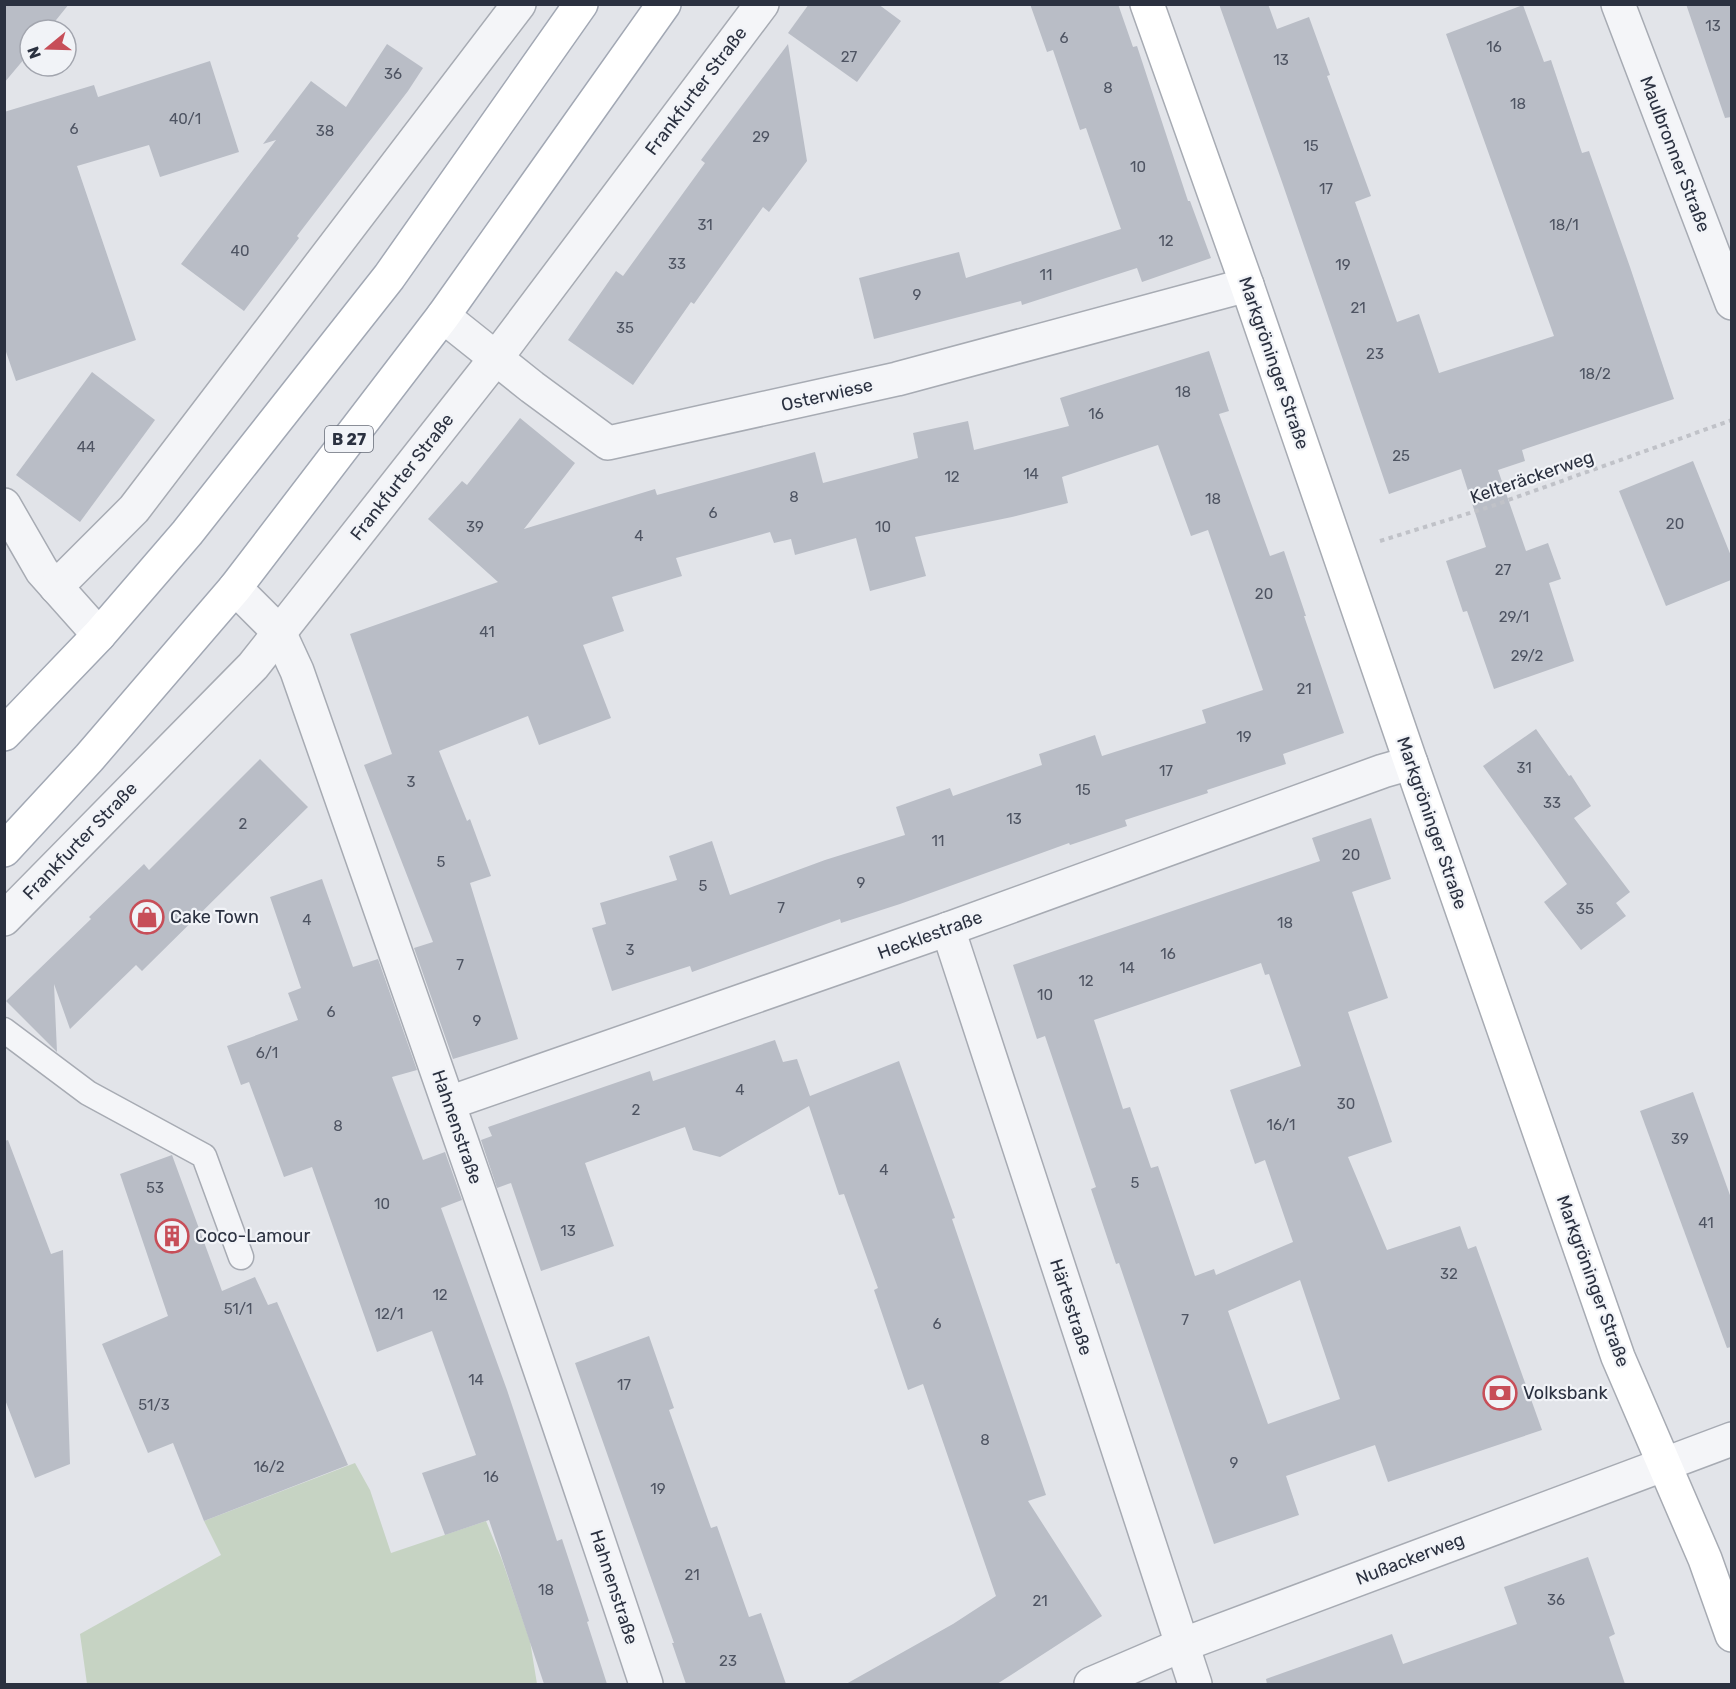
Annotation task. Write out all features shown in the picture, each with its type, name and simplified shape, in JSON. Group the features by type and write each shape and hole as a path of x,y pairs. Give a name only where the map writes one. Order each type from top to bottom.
{"main road":[{"path":"4,734 99,635 188,533 389,277 581,4"},
{"name":"B 27","path":"4,850 89,758 235,588 443,316 664,4"},
{"name":"Markgröninger Straße","path":"1147,4 1247,285 1618,1357 1705,1559 1731,1635"}],"street":[{"path":"56,587 135,509 519,4"},
{"name":"Frankfurter Straße","path":"4,919 253,666 496,357 762,4"},
{"name":"Maulbronner Straße","path":"1618,4 1731,303"},
{"name":"Osterwiese","path":"443,316 531,387 608,444 897,379 1247,285"},
{"path":"4,505 42,571 99,635"},
{"name":"Hahnenstraße","path":"235,588 279,632 297,671 573,1462 646,1684"},
{"name":"Hecklestraße","path":"449,1103 948,929 1383,771 1411,763"},
{"name":"Härtestraße","path":"948,929 1195,1684"},
{"name":"Nußackerweg","path":"1091,1684 1182,1645 1731,1439"}],"lane":[{"path":"4,1030 88,1093 204,1156 241,1257"}],"path":[{"name":"Kelteräckerweg","path":"1339,554 1489,507 1731,420"}],"green space":[{"path":"355,1463 370,1490 391,1553 486,1521 530,1641 537,1684 87,1684 80,1634 221,1555 204,1521"}],"building":[{"path":"4,4 69,4 58,18 18,18 18,66 4,83"},
{"path":"809,4 878,4 901,21 857,82 788,33"},
{"path":"1030,4 1118,4 1133,47 1137,46 1188,201 1190,201 1211,258 1142,282 1137,268 1022,305 1021,301 874,339 859,278 959,252 966,278 1121,229 1086,128 1080,130 1053,50 1047,52"},
{"path":"1219,4 1268,4 1277,29 1309,17 1330,75 1327,76 1371,196 1355,202 1397,322 1419,314 1439,373 1554,336 1446,34 1523,5 1544,62 1551,60 1582,153 1589,151 1674,399 1522,450 1525,461 1498,470 1526,551 1548,543 1561,579 1549,583 1574,661 1494,689 1467,611 1463,612 1446,561 1486,547 1461,469 1389,494"},
{"path":"1686,4 1731,4 1731,117 1725,118"},
{"path":"387,44 423,68 408,91 297,236 299,238 244,311 181,264 276,140 263,144 311,81 346,107"},
{"path":"788,44 807,161 769,212 763,207 694,304 691,302 633,385 568,340 616,271 623,276 705,163 701,160"},
{"path":"210,61 239,152 160,177 149,145 77,166 136,340 16,381 4,346 4,112 94,85 98,97"},
{"path":"1209,351 1229,411 1219,414 1270,556 1284,551 1344,733 1283,754 1286,764 1125,820 1127,826 1070,845 1069,843 900,904 841,923 840,919 692,972 690,966 612,991 592,928 606,924 600,903 677,880 669,856 712,841 730,895 825,860 905,835 896,807 950,788 953,796 1042,765 1039,754 1095,735 1102,756 1206,723 1202,710 1263,690 1208,530 1191,536 1158,445 1062,477 1068,503 915,537 926,576 870,591 856,538 795,555 791,539 774,543 770,532 676,558 682,576 612,597 624,631 583,645 611,718 539,745 528,716 439,751 467,821 470,819 491,876 470,883 518,1039 453,1059 414,948 433,942 364,765 392,754 350,634 498,582 428,519 462,481 467,485 520,418 575,463 524,529 655,489 657,495 815,452 823,483 918,458 913,433 968,421 974,450 1069,426 1060,398"},
{"path":"92,372 155,420 80,522 16,475"},
{"path":"1693,461 1731,556 1731,580 1666,606 1619,491"},
{"path":"1536,729 1591,806 1574,818 1630,892 1616,903 1626,916 1581,950 1544,902 1567,884 1483,766"},
{"path":"260,759 308,807 142,971 136,965 70,1029 54,984 57,1052 6,1001 144,864 149,870"},
{"path":"1371,818 1391,879 1352,892 1388,998 1348,1012 1392,1142 1348,1157 1387,1250 1460,1226 1468,1249 1476,1246 1542,1430 1388,1482 1375,1445 1286,1476 1299,1515 1214,1544 1119,1263 1116,1264 1091,1189 1096,1187 1045,1036 1037,1039 1013,965 1320,861 1312,838","holes":["1261,963 1265,975 1269,974 1301,1066 1230,1090 1255,1164 1265,1160 1293,1242 1216,1275 1214,1269 1195,1276 1158,1166 1151,1168 1130,1107 1123,1109 1094,1020","1300,1280 1340,1399 1268,1424 1228,1311"]},
{"path":"322,879 353,967 378,959 417,1070 392,1077 423,1160 445,1152 462,1200 441,1208 507,1390 557,1541 562,1539 607,1684 544,1684 489,1520 445,1535 422,1473 476,1455 432,1331 377,1352 312,1167 284,1177 249,1082 241,1085 227,1046 298,1020 288,993 301,988 270,897"},
{"path":"775,1040 783,1062 797,1059 810,1096 899,1061 955,1218 952,1219 1046,1495 1028,1501 1102,1616 997,1684 846,1684 953,1624 996,1596 923,1384 908,1390 874,1290 878,1288 844,1194 839,1195 809,1106 720,1157 693,1150 685,1127 585,1163 614,1246 541,1271 511,1183 497,1188 481,1140 492,1136 488,1127 650,1071 653,1081"},
{"path":"1693,1092 1731,1198 1731,1347 1727,1348 1640,1111"},
{"path":"8,1140 51,1254 63,1250 70,1464 35,1478 4,1397 4,1141"},
{"path":"172,1155 222,1291 255,1277 268,1305 277,1302 348,1465 204,1521 173,1443 148,1453 102,1344 168,1316 120,1174"},
{"path":"649,1336 674,1408 669,1410 711,1528 717,1526 749,1617 761,1613 786,1684 686,1684 672,1643 674,1643 575,1363"},
{"path":"1588,1557 1615,1634 1609,1637 1625,1684 1267,1684 1266,1679 1392,1634 1403,1664 1517,1624 1504,1587"}],"place":[{"name":"Cake Town","path":"147,917"},
{"name":"Coco-Lamour","path":"172,1236"},
{"name":"Volksbank","path":"1500,1393"}]}
